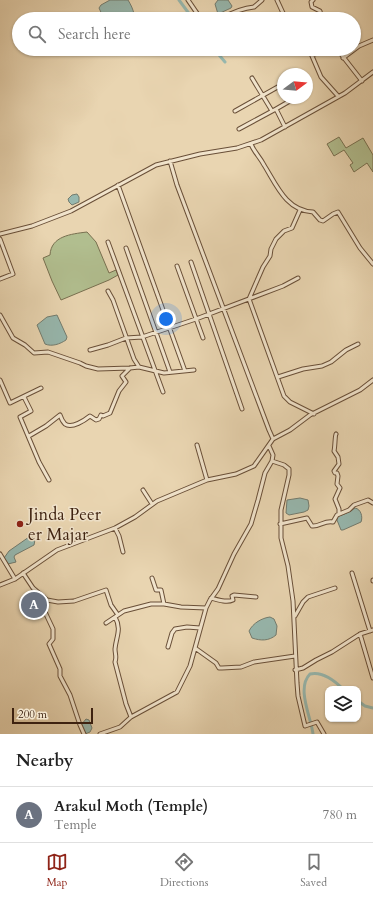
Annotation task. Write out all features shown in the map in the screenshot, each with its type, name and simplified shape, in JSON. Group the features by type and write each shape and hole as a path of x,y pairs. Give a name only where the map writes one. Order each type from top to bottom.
{"street":[{"path":"188,0 196,12"},
{"path":"234,12 248,7 254,7 262,0"},
{"path":"277,0 283,12"},
{"path":"313,0 311,2 312,7 320,12"},
{"path":"361,45 373,40"},
{"path":"313,56 321,77 338,96"},
{"path":"346,56 344,58 362,81"},
{"path":"0,234 32,226 71,212 156,165 200,154 237,148 264,139 338,96 362,81 373,72"},
{"path":"252,78 272,111"},
{"path":"235,111 277,87"},
{"path":"239,129 285,104"},
{"path":"276,109 285,127"},
{"path":"251,144 272,181 285,198 300,210 313,212 320,220 323,221 338,212 360,248 373,263"},
{"path":"170,161 177,184 273,439"},
{"path":"118,185 185,371"},
{"path":"300,210 292,228 284,231 276,239 271,249 270,256 263,267 249,299 284,396 290,402 314,414"},
{"path":"0,240 13,274 0,279"},
{"path":"108,242 154,371 163,392"},
{"path":"126,248 170,372"},
{"path":"191,262 242,409"},
{"path":"177,266 203,338"},
{"path":"90,350 126,338 142,337 196,319 283,286 298,278"},
{"path":"108,291 113,300 126,338 139,367"},
{"path":"0,315 13,338 25,345 34,353 48,352 90,368 139,367 164,373 194,370"},
{"path":"278,377 303,369 322,366 358,344"},
{"path":"29,436 46,426 60,415 66,424 69,425 83,422 90,416 97,420 101,416 110,413 119,391 126,382 122,376 130,368"},
{"path":"0,380 10,403 41,388"},
{"path":"0,586 15,579 57,550 115,528 135,517 152,504 207,480 236,474 254,466 273,439 314,414 360,390 373,380"},
{"path":"24,396 31,411 20,417 39,462 49,480"},
{"path":"336,434 334,451 340,463 334,471 337,473 337,484 340,488 335,499 339,513"},
{"path":"197,445 207,480"},
{"path":"100,734 120,727 131,717 177,692 190,666 206,608 218,589 251,524 265,472 272,461 273,454 269,446"},
{"path":"272,461 284,465 289,469 281,510 280,524 281,538 288,566 295,616 295,656 298,696 305,726 317,722 324,734"},
{"path":"143,490 152,504"},
{"path":"280,524 307,518 312,526 315,527 329,521 333,522 339,513 349,510 354,505 368,500 373,503"},
{"path":"115,528 119,536 123,552"},
{"path":"0,554 15,579"},
{"path":"23,573 33,588 47,600 58,602 74,601 106,590 118,622 119,630 115,647 115,662 131,717"},
{"path":"296,670 303,668 332,652 360,634 371,630 352,573"},
{"path":"152,578 156,590 161,590 164,604"},
{"path":"295,616 303,602 308,597 336,588"},
{"path":"211,598 230,601 233,600 232,596 234,595 256,597"},
{"path":"44,597 45,612 53,629 53,639 49,644 60,669 60,676 70,696 84,734"},
{"path":"106,623 124,611 151,604 206,608"},
{"path":"168,647 172,633 175,629 187,627 200,628"},
{"path":"360,634 373,678"},
{"path":"195,648 216,663 219,668 240,667 254,662 295,656"}],"green space":[{"path":"339,137 346,148 363,138 373,155 373,172 367,163 354,172 350,165 353,163 344,150 334,156 327,144"},
{"path":"87,232 96,242 109,273 116,270 118,275 61,300 43,258 50,255 54,244 63,237"}],"water":[{"path":"110,0 128,0 133,12 101,12 99,8 101,5"},
{"path":"218,0 228,0 232,6 222,12 217,12 215,4"},
{"path":"77,194 79,197 79,202 72,205 68,199 72,195"},
{"path":"57,315 67,337 66,340 56,345 45,344 37,325 47,317"},
{"path":"300,498 308,500 308,510 289,515 286,513 287,500"},
{"path":"355,508 359,510 361,514 361,522 341,530 337,517"},
{"path":"29,537 35,540 34,545 15,555 14,557 16,562 8,564 4,558 9,551"},
{"path":"270,617 274,619 277,626 276,635 265,640 252,638 249,631 255,623 264,618"},
{"path":"86,719 89,720 92,728 90,732 85,734 81,725"}],"waterway":[{"path":"179,0 188,12"},
{"path":"220,56 225,62"},
{"path":"313,734 304,695 306,680 310,674 314,673 323,675 340,686"},
{"path":"361,703 373,708"}],"place":[{"name":"Jinda Peer er Majar","path":"20,524"},
{"name":"Arakul Moth (Temple)","path":"34,605"}]}
